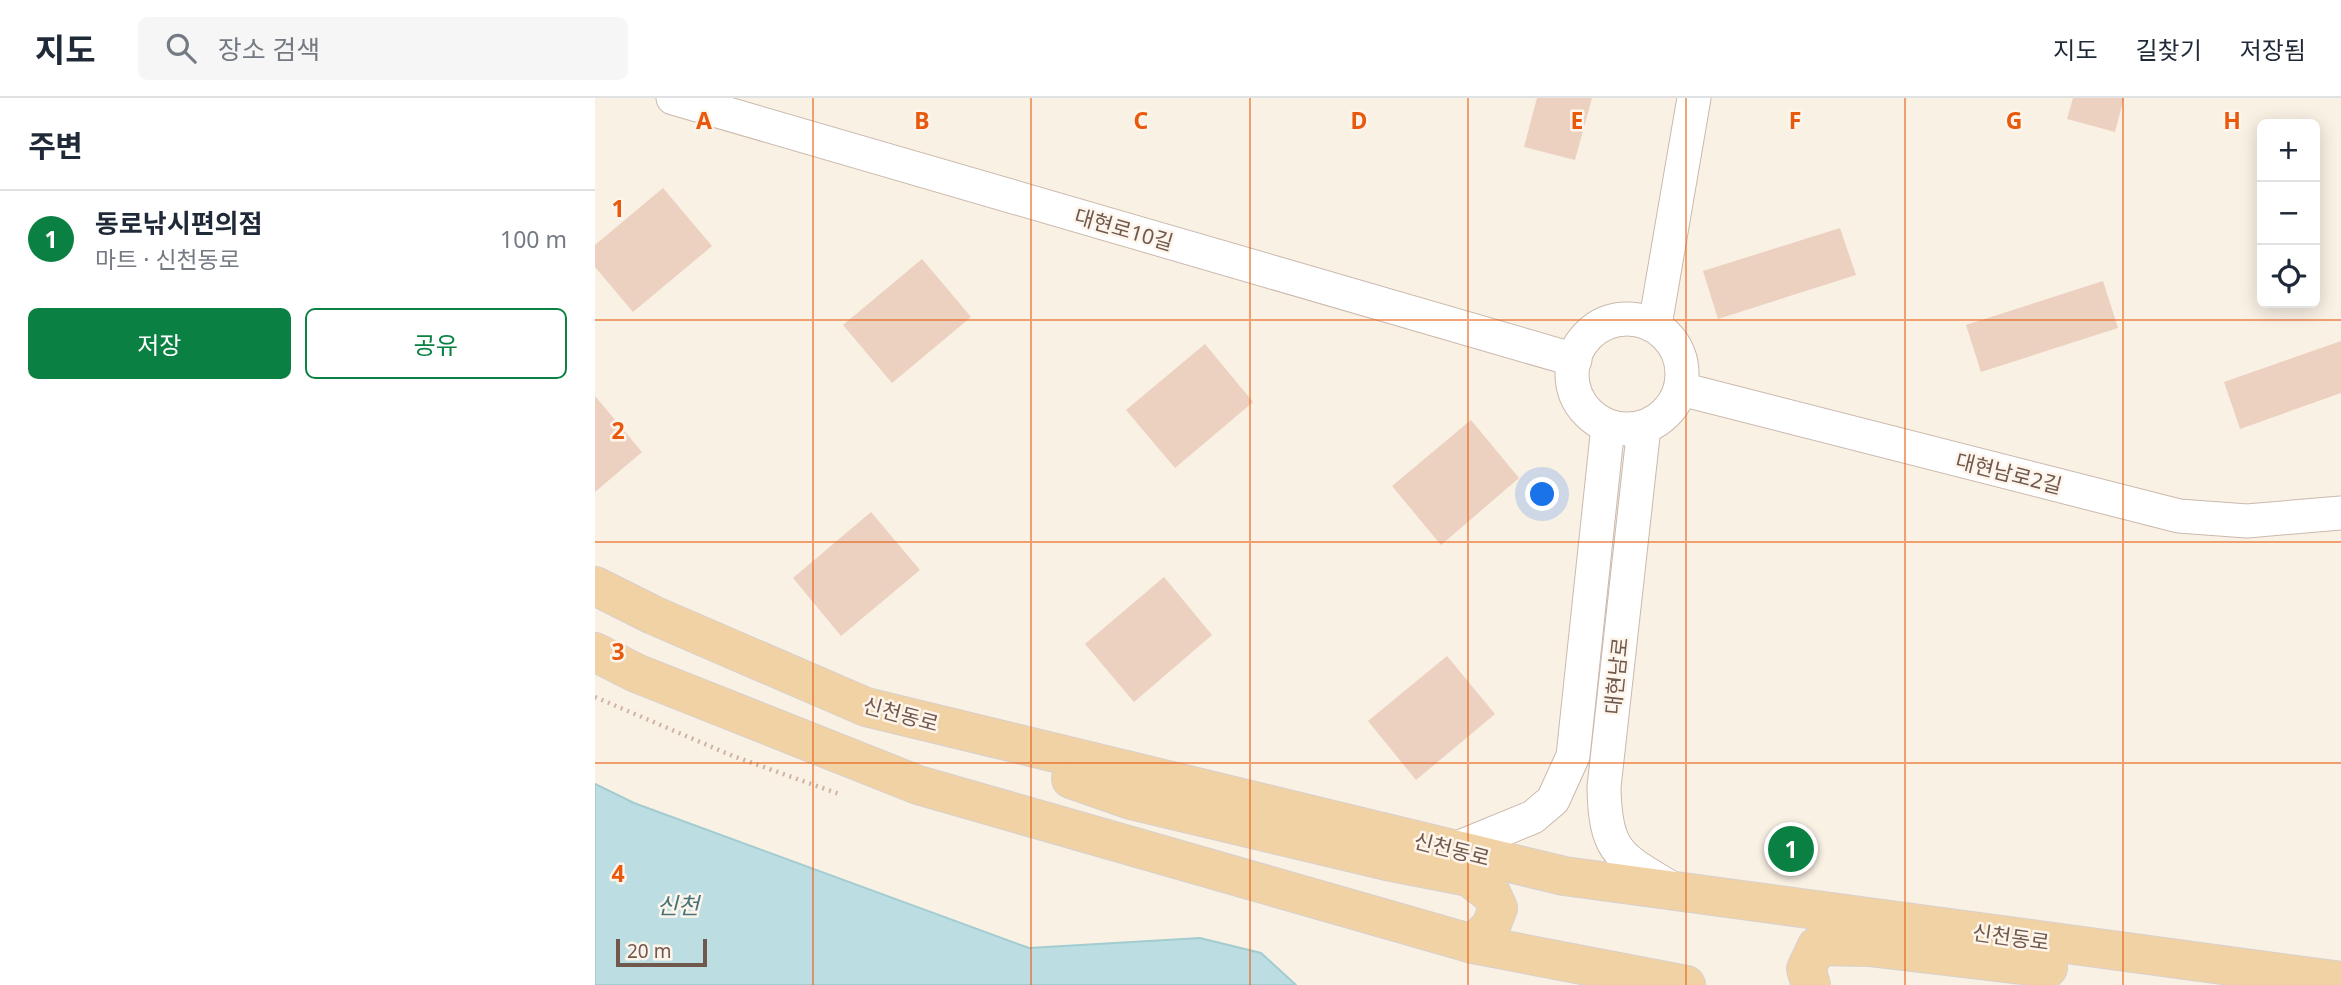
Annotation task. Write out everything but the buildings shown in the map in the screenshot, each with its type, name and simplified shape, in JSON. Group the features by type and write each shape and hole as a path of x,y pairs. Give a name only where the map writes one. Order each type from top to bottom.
{"main road":[{"name":"신천동로","path":"595,586 653,615 866,707 1564,876 2341,981"},
{"path":"595,652 636,673 918,785 1473,944 1686,985"},
{"path":"866,707 1131,800 1387,861 1469,877 1492,895 1498,908 1490,926 1473,944"},
{"path":"1811,985 1806,969 1817,946 1869,947 2196,985"}],"street":[{"name":"대현로10길","path":"673,98 1575,360"},
{"path":"1655,325 1694,98"},
{"path":"1620,318 1639,319 1655,325 1670,337 1679,353 1683,371 1681,389 1673,405 1660,418 1644,427 1626,429 1608,426 1592,417 1580,403 1573,386 1572,368 1577,350 1588,335 1602,324 1620,318"},
{"name":"대현남로2길","path":"1681,389 2179,516 2248,521 2341,513"},
{"name":"대현남로","path":"1455,849 1533,817 1553,800 1573,757 1608,426"},
{"name":"대현남로","path":"1644,427 1604,787 1604,818 1615,849 1632,864 1676,891"}],"water":[{"name":"신천","path":"595,784 634,803 1029,948 1200,938 1261,953 1296,985 595,985"}],"place":[{"name":"동로낚시편의점","path":"1791,849"}]}
